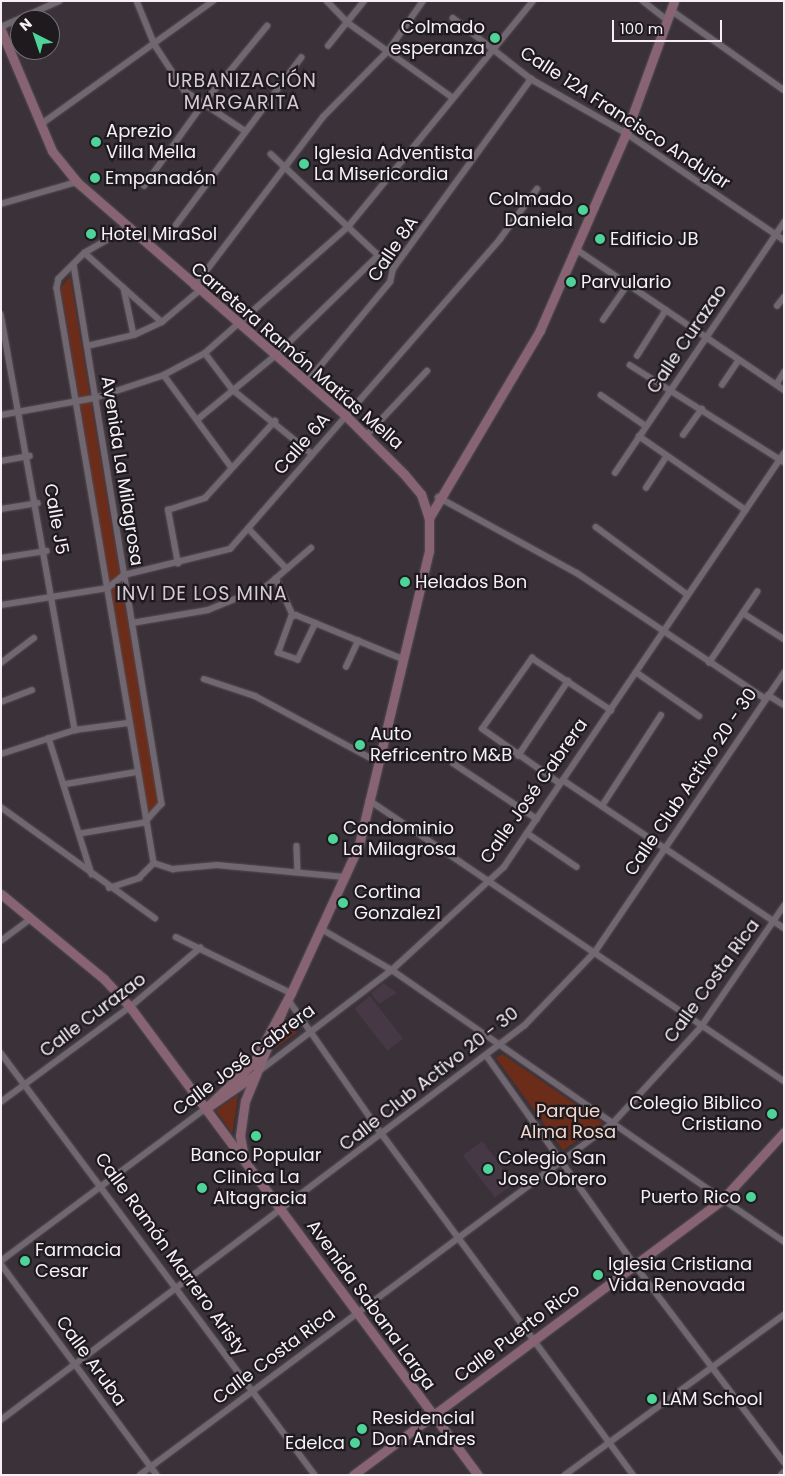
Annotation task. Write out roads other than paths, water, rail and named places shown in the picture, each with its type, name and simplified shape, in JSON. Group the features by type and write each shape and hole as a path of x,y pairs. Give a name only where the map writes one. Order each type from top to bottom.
{"main road":[{"path":"429,518 438,497 533,345 626,133 674,1"},
{"name":"Carretera Ramón Matías Mella","path":"2,33 40,125 77,182 126,229 346,416 421,494 429,518 429,550 358,845 288,999 240,1121 244,1160"},
{"name":"Avenida Sabana Larga","path":"1,894 104,979 130,1007 356,1314 478,1475"},
{"name":"Carretera Ramón Matías Mella","path":"205,1109 246,1073 288,999"},
{"name":"Calle José Cabrera","path":"205,1109 258,1072"},
{"name":"Calle Puerto Rico","path":"353,1475 722,1200 784,1132"}],"street":[{"path":"2,33 59,1"},
{"path":"137,1 155,45 185,91 244,130"},
{"path":"40,125 155,45 213,1"},
{"path":"327,1 347,22 453,98"},
{"path":"328,46 364,1"},
{"path":"87,346 134,335 162,322 196,289 323,117 388,51 423,1"},
{"path":"1,415 95,398 164,375 205,353 348,227 453,98 495,50 533,1"},
{"path":"643,1 669,15 784,90"},
{"name":"Calle 12A Francisco Andujar","path":"453,18 531,79 626,133 784,240"},
{"path":"144,186 203,104 267,26"},
{"path":"176,225 244,130 301,58"},
{"name":"Calle 8A","path":"307,382 379,296 393,270 531,79"},
{"path":"271,154 287,166 393,270"},
{"path":"1,204 77,182"},
{"name":"Calle 6A","path":"108,588 124,575 220,554 249,529 500,239 537,189"},
{"name":"Calle Curazao","path":"614,472 784,222"},
{"name":"Avenida La Milagrosa","path":"126,229 85,252 57,288 108,588 144,823 154,863"},
{"path":"576,249 784,390"},
{"path":"85,252 162,322"},
{"path":"197,420 276,355 379,255"},
{"name":"Avenida La Milagrosa","path":"74,265 162,804 144,823"},
{"path":"603,320 628,284"},
{"path":"124,288 134,335"},
{"path":"777,306 784,298"},
{"path":"637,356 666,310"},
{"name":"Calle J5","path":"1,314 18,412 30,456 75,730"},
{"path":"205,353 233,390 275,421 312,454"},
{"path":"722,385 739,360"},
{"path":"630,365 671,388 782,460"},
{"path":"366,436 428,371"},
{"path":"776,385 784,372"},
{"path":"164,375 232,468"},
{"path":"601,395 646,426"},
{"path":"683,435 702,409"},
{"path":"178,564 168,514 170,508 202,501 275,421"},
{"path":"639,436 746,510"},
{"name":"Calle José Cabrera","path":"258,1072 392,970 489,882 528,833 636,672 661,630 782,460 784,453"},
{"path":"1,461 30,456"},
{"path":"646,488 667,456"},
{"path":"438,497 577,573 709,663 784,705"},
{"path":"1,509 38,502"},
{"path":"596,527 686,594"},
{"path":"249,529 287,569"},
{"path":"132,623 208,610 276,578 311,548"},
{"path":"1,558 46,551"},
{"path":"276,578 294,615 403,659"},
{"path":"1,605 53,594 108,588"},
{"path":"709,663 757,592"},
{"path":"743,613 784,639"},
{"path":"294,615 276,648 294,661 316,623"},
{"path":"1,664 34,638"},
{"path":"346,666 358,640"},
{"path":"610,710 532,658 482,730 518,756 602,806 663,849 784,928"},
{"path":"636,672 699,716"},
{"name":"Calle Club Activo 20 - 30","path":"1,1420 499,1047 595,952 784,672"},
{"path":"204,679 255,696 378,762"},
{"path":"518,756 568,681"},
{"path":"1,702 32,690"},
{"path":"602,806 661,715"},
{"path":"2,753 75,730 128,723"},
{"path":"50,738 66,784 92,875"},
{"path":"452,763 537,819"},
{"path":"66,784 136,772"},
{"path":"369,800 595,952 701,1027 784,1081"},
{"path":"1,807 110,888 155,918"},
{"path":"80,834 144,823"},
{"path":"528,833 577,867"},
{"path":"297,846 298,870"},
{"path":"110,888 139,878 154,863 173,869 217,865 298,870 344,877"},
{"name":"Calle Costa Rica","path":"140,1475 457,1237 613,1123 701,1027 784,906"},
{"path":"1,941 31,918"},
{"path":"320,928 392,970 499,1047 784,1241"},
{"path":"176,936 288,999 382,1134 633,1475"},
{"name":"Calle Curazao","path":"1,1102 130,1007 200,948"},
{"name":"Calle Ramón Marrero Aristy","path":"1,1053 102,1185 315,1475"},
{"path":"487,1056 635,1265 784,1462"},
{"name":"Calle José Cabrera","path":"1,1263 205,1109"},
{"path":"777,1237 784,1246"},
{"name":"Calle Aruba","path":"1,1263 157,1475"},
{"path":"565,1475 784,1315"},
{"path":"781,1475 784,1472"}],"place":[{"name":"Colmado esperanza","path":"495,38"},
{"name":"Aprezio Villa Mella","path":"96,142"},
{"name":"Iglesia Adventista La Misericordia","path":"304,164"},
{"name":"Empanadón","path":"95,178"},
{"name":"Colmado Daniela","path":"583,210"},
{"name":"Hotel MiraSol","path":"91,234"},
{"name":"Edificio JB","path":"600,239"},
{"name":"Parvulario","path":"571,282"},
{"name":"Helados Bon","path":"405,582"},
{"name":"Auto Refricentro M&B","path":"360,745"},
{"name":"Condominio La Milagrosa","path":"333,839"},
{"name":"Cortina Gonzalez1","path":"343,903"},
{"name":"Colegio Biblico Cristiano","path":"772,1114"},
{"name":"Banco Popular","path":"256,1136"},
{"name":"Colegio San Jose Obrero","path":"488,1169"},
{"name":"Clinica La Altagracia","path":"202,1188"},
{"name":"Puerto Rico","path":"751,1197"},
{"name":"Farmacia Cesar","path":"25,1261"},
{"name":"Iglesia Cristiana Vida Renovada","path":"598,1275"},
{"name":"LAM School","path":"652,1399"},
{"name":"Residencial Don Andres","path":"362,1429"},
{"name":"Edelca","path":"355,1443"}],"district":[{"name":"URBANIZACIÓN MARGARITA","path":"242,92"},
{"name":"INVI DE LOS MINA","path":"202,594"}],"park label":[{"name":"Parque Alma Rosa","path":"568,1122"}]}
